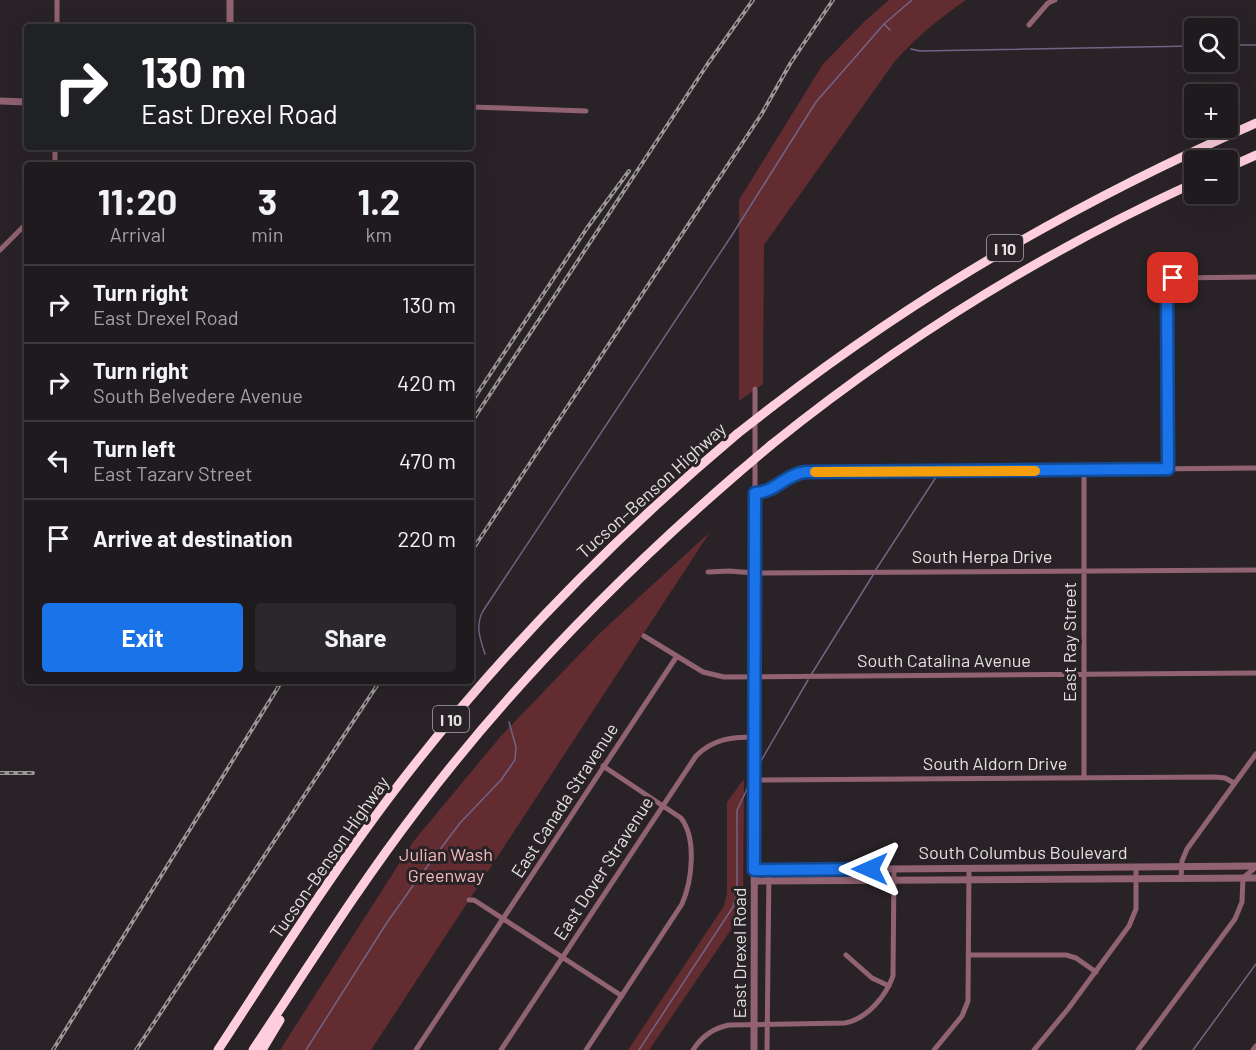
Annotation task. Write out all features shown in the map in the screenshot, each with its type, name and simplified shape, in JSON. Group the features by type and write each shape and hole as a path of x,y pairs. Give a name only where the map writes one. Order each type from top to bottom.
{"highway":[{"name":"Tucson–Benson Highway","path":"218,1050 368,826 415,764 474,692 532,627 666,495 772,406 933,292 1013,244 1145,173 1256,123"},
{"path":"1238,163 1256,155"},
{"name":"I 10","path":"254,1050 364,883 436,785 528,676 642,558 738,473 871,370 990,291 1085,237 1184,188"},
{"path":"262,1050 364,883"}],"street":[{"path":"57,0 57,24"},
{"path":"230,0 230,24"},
{"path":"1029,25 1048,3 1055,0"},
{"path":"0,101 24,102"},
{"path":"474,107 586,111"},
{"path":"0,250 24,226"},
{"path":"1168,469 1168,283 1176,278 1256,277"},
{"name":"East Drexel Road","path":"754,1050 755,389"},
{"path":"755,493 771,490 790,476 805,472 1256,468"},
{"name":"East Ray Street","path":"1084,470 1084,778"},
{"name":"South Herpa Drive","path":"708,572 1256,570"},
{"name":"South Catalina Avenue","path":"644,636 713,676 1256,673"},
{"name":"East Canada Stravenue","path":"416,1050 677,656"},
{"name":"East Dover Stravenue","path":"501,1050 692,762 707,746 726,738 754,737"},
{"path":"1181,879 1181,867 1187,849 1256,754"},
{"path":"586,1050 682,904 688,885 690,844 688,830 679,816 603,766"},
{"name":"South Aldorn Drive","path":"754,780 1215,777 1225,778 1234,783"},
{"path":"1138,1050 1238,914 1243,897 1243,878 1256,866"},
{"name":"South Columbus Boulevard","path":"754,870 1256,866"},
{"path":"1034,1050 1096,972 1132,921 1137,903 1136,867"},
{"path":"693,1050 705,1035 729,1024 851,1022 866,1014 888,986 894,966 894,868"},
{"path":"934,1050 960,1020 967,1006 969,868"},
{"name":"East Drexel Road","path":"767,1050 769,869"},
{"name":"South Columbus Boulevard","path":"754,881 1256,878"},
{"path":"469,900 474,900 504,918 622,996"},
{"path":"969,954 1061,954 1076,958 1096,972"},
{"path":"846,955 872,978 888,986"},
{"path":"1253,1050 1256,1046"}],"green space":[{"path":"889,0 966,0 929,28 895,61 764,245 763,384 739,401 739,200 823,64"},
{"name":"Julian Wash Greenway","path":"710,532 371,1050 280,1050 413,842 501,736 600,633"},
{"path":"744,779 743,912 649,1050 628,1050 724,906 727,894 727,802"}],"waterway":[{"path":"485,654 479,627 483,611 732,235 816,102 884,24 912,0"},
{"path":"884,24 890,30"},
{"path":"1238,45 1256,45"},
{"path":"911,49 920,51 1184,46"},
{"path":"875,571 938,474"},
{"path":"811,675 873,575"},
{"path":"758,766 808,680"},
{"path":"306,1050 386,924 417,880 460,823 501,780 515,760 516,747 509,722"},
{"path":"639,1050 733,907 737,892 737,810 752,779"},
{"path":"1193,1050 1256,964"}],"railway":[{"path":"474,418 707,65 753,0"},
{"path":"474,547 761,115 790,64 833,0"},
{"path":"474,398 587,228 629,171"},
{"path":"53,1050 280,684"},
{"path":"136,1050 378,684"},
{"path":"0,773 33,773"}],"slow traffic":[{"path":"815,472 1035,471"}],"route":[{"path":"870,869 754,870 755,493 771,490 790,476 805,472 1168,469 1167,290 1168,283 1173,278"}]}
